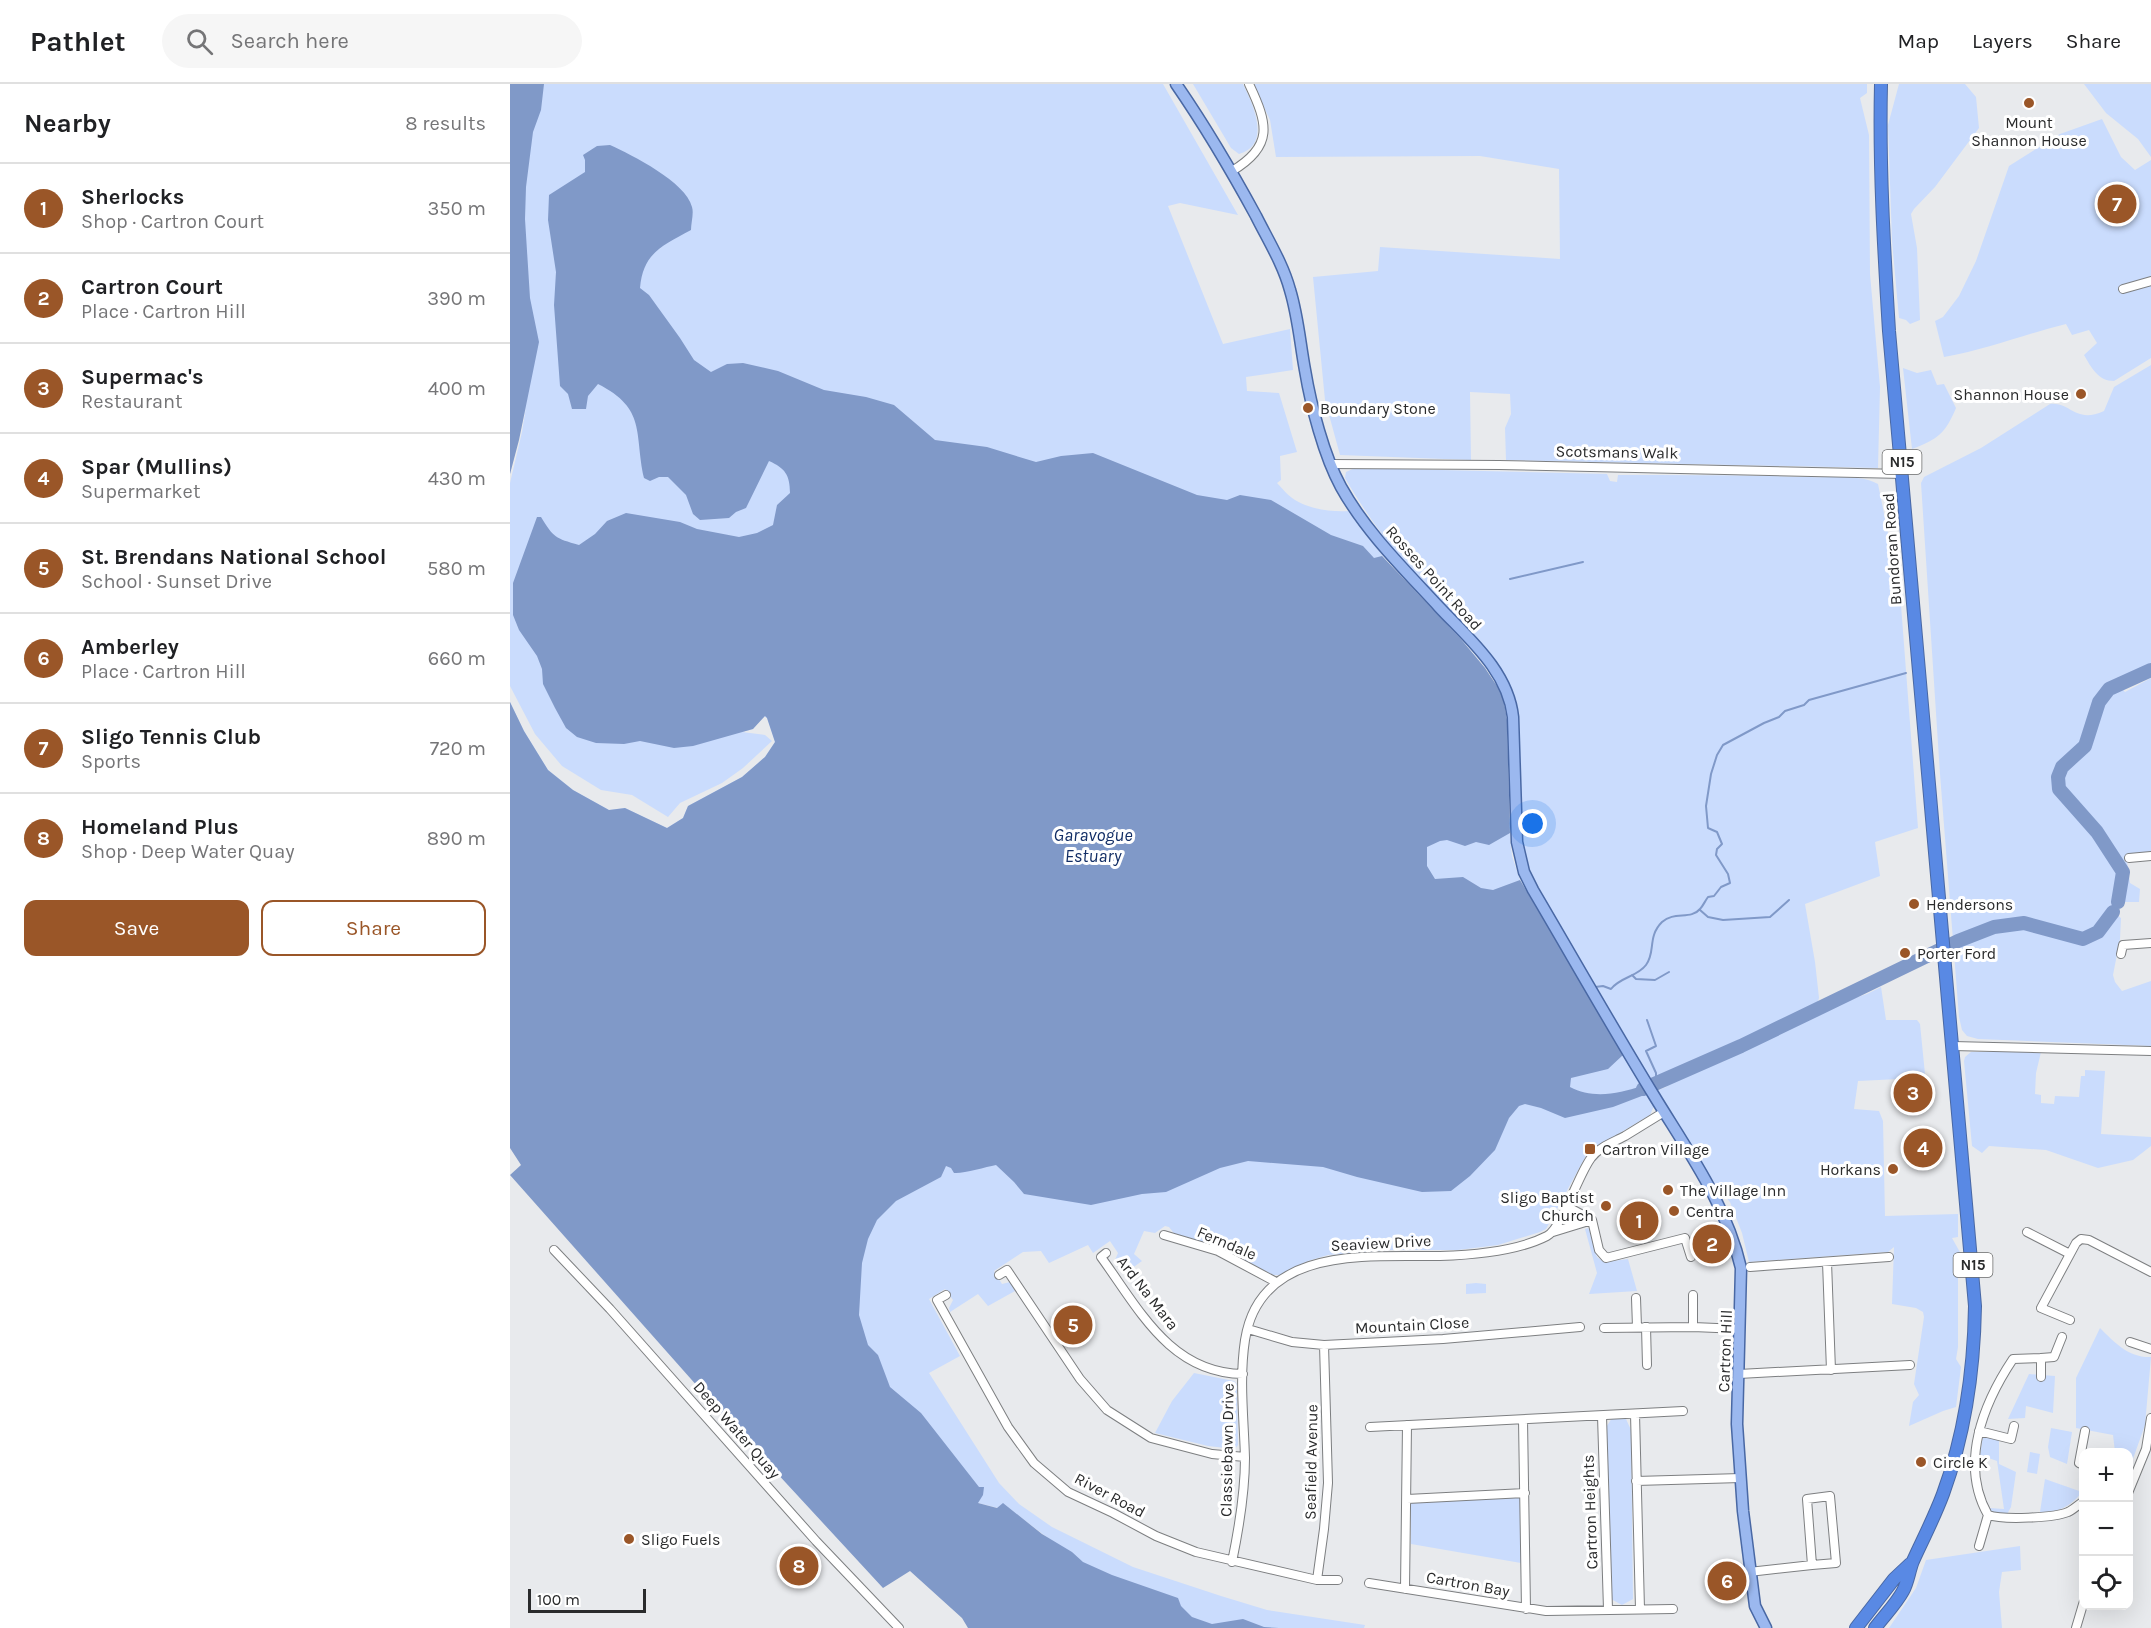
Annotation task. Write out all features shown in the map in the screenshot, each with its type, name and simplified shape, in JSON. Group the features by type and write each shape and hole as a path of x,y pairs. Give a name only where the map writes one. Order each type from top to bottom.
{"highway":[{"name":"Bundoran Road","path":"1881,84 1881,206 1889,331 1953,1046"},
{"name":"N15","path":"1875,1628 1903,1591 1913,1561 1931,1524 1957,1450 1970,1384 1974,1347 1974,1284 1953,1046"},
{"name":"N15","path":"1856,1628 1894,1579 1913,1561"}],"main road":[{"name":"Rosses Point Road","path":"1176,84 1232,171 1269,240 1288,283 1296,313 1309,389 1330,464 1341,487 1389,552 1487,659 1506,688 1512,704 1517,843 1524,872 1652,1093"},
{"name":"Cartron Hill","path":"1652,1093 1724,1215 1736,1246 1741,1268 1737,1424 1749,1572 1755,1606 1766,1628"}],"street":[{"path":"1232,171 1252,156 1262,143 1264,124 1249,84"},
{"path":"2123,289 2151,281"},
{"name":"Scotsmans Walk","path":"1330,464 1903,474"},
{"path":"2129,858 2151,856"},
{"path":"2121,954 2123,945 2151,943"},
{"path":"1953,1046 2151,1051"},
{"path":"1553,1232 1582,1172 1595,1154 1664,1112"},
{"path":"1566,1206 1592,1220 1599,1250 1606,1258 1685,1238 1691,1257"},
{"name":"Seaview Drive","path":"1243,1374 1248,1329 1262,1296 1276,1282 1297,1271 1328,1260 1359,1256 1442,1256 1486,1252 1541,1239 1553,1232 1592,1220"},
{"path":"2027,1232 2070,1254"},
{"name":"Ferndale","path":"1164,1235 1218,1251 1276,1282"},
{"path":"2070,1320 2041,1308 2076,1242 2081,1239 2089,1240 2151,1272"},
{"name":"Deep Water Quay","path":"554,1250 618,1318 816,1541 899,1628"},
{"name":"Ard Na Mara","path":"1107,1253 1101,1257 1162,1338 1192,1362 1225,1373 1243,1374"},
{"path":"1750,1267 1889,1257"},
{"path":"1827,1262 1831,1370"},
{"path":"999,1275 1007,1270 1080,1379 1107,1410 1151,1438 1212,1454 1245,1457"},
{"name":"River Road","path":"946,1295 937,1300 1008,1427 1034,1463 1068,1492 1156,1536 1196,1552 1317,1580 1338,1580"},
{"path":"1693,1295 1693,1326"},
{"path":"1636,1298 1647,1365"},
{"path":"1604,1328 1693,1326 1740,1329"},
{"name":"Mountain Close","path":"1248,1329 1292,1342 1324,1345 1443,1339 1580,1327"},
{"path":"2062,1337 2054,1358 2013,1359 1996,1385 1979,1431 1975,1478 1981,1503 1988,1515 1997,1518 2043,1516 2068,1512 2083,1502"},
{"path":"2130,1342 2151,1349"},
{"name":"Seafield Avenue","path":"1317,1580 1328,1483 1324,1345"},
{"path":"2041,1358 2041,1377"},
{"path":"1739,1374 1910,1365"},
{"name":"Classiebawn Drive","path":"1232,1562 1242,1516 1245,1457 1243,1374"},
{"path":"1370,1427 1683,1411"},
{"path":"1635,1414 1640,1609"},
{"name":"Cartron Heights","path":"1602,1416 1608,1609"},
{"path":"2133,1481 2146,1449 2151,1418"},
{"name":"Cartron Bay","path":"1523,1420 1526,1609"},
{"name":"Cartron Bay","path":"1406,1589 1407,1425"},
{"path":"1979,1431 2011,1439 2014,1426"},
{"path":"2082,1448 2085,1431"},
{"path":"1636,1481 1741,1478"},
{"path":"1407,1499 1525,1493"},
{"path":"1749,1572 1836,1563 1830,1496 1807,1499 1812,1565"},
{"path":"1979,1546 1988,1515"},
{"name":"Cartron Bay","path":"1369,1582 1487,1600 1526,1609 1565,1611 1608,1609"},
{"path":"1608,1609 1673,1609"},
{"path":"2076,1628 2081,1610"}],"shaded area":[{"path":"510,84 1163,84 1238,215 1180,203 1168,206 1223,344 1290,329 1293,370 1246,377 1247,391 1279,393 1297,452 1280,456 1281,480 1277,483 1292,498 1307,506 1348,511 1389,564 1460,638 1485,668 1507,720 1510,839 1512,856 1520,880 1654,1106 1650,1115 1588,1152 1546,1229 1498,1245 1458,1250 1391,1250 1328,1255 1308,1261 1280,1275 1273,1275 1220,1248 1176,1236 1169,1227 1165,1226 1155,1233 1144,1231 1134,1254 1142,1261 1124,1274 1115,1260 1118,1253 1110,1241 1093,1253 1088,1245 1049,1263 1041,1251 1023,1252 994,1271 1002,1284 1010,1282 1015,1291 988,1306 978,1294 950,1312 949,1308 953,1300 945,1289 929,1299 960,1356 929,1373 999,1483 1019,1504 1052,1527 1133,1567 1221,1596 1267,1610 1365,1625 1364,1628 1167,1628 1003,1504 998,1508 978,1503 510,943 510,702 524,731 548,770 573,790 609,810 625,808 667,828 683,818 688,806 742,777 765,757 775,742 767,718 764,716 753,729 742,732 765,735 772,741 743,768 722,783 680,803 668,817 632,795 601,790 562,766 535,734 510,686 510,483 526,407 510,474"},
{"path":"1193,84 1243,84 1257,123 1255,142 1249,149 1239,154 1231,148"},
{"path":"1253,84 1867,84 1867,93 1860,98 1869,135 1870,274 1880,387 1878,468 1506,460 1505,428 1511,414 1510,394 1470,392 1471,460 1340,455 1325,400 1313,277 1378,271 1380,247 1560,259 1559,169 1480,156 1276,157 1270,120"},
{"path":"1899,84 1965,84 1976,97 1979,128 1935,187 1911,214 1917,248 1920,320 1910,324 1899,318 1892,241 1888,125"},
{"path":"2084,84 2151,84 2151,157 2138,139 2106,113"},
{"path":"2102,119 2121,157 2135,170 2151,160 2151,358 2114,381 2104,379 2089,364 2084,355 2097,343 2089,330 2072,335 2066,324 1944,357 1935,321 1943,317 1959,296 1976,261 2009,166 2060,134"},
{"path":"2151,365 2151,667 2116,682 2125,692 2151,678 2151,852 2126,854 2130,883 2140,889 2139,902 2118,902 2107,918 2096,928 2086,932 2076,932 2025,919 2035,929 2066,937 2070,942 2094,940 2103,935 2115,914 2121,918 2120,939 2113,975 2122,991 2151,981 2151,1046 1978,1039 1967,1036 1962,1030 1959,1017 1921,483 1924,477 1981,448 2050,404 2057,404 2086,415 2104,411 2114,387"},
{"path":"1903,368 1917,373 1931,370 1937,385 1944,384 1956,408 1940,434 1912,449"},
{"path":"1355,468 1607,474 1610,481 1617,482 1618,475 1845,477 1878,484 1900,592 1918,828 1875,842 1880,876 1805,904 1815,962 1819,998 1817,1004 1738,1046 1681,1066 1651,1083 1535,884 1522,839 1517,718 1506,679 1421,583 1380,532 1345,478 1346,472"},
{"path":"1881,987 1886,1020 1917,1020 1920,1024 1925,1074 1919,1078 1858,1081 1854,1109 1879,1111 1883,1121 1885,1216 1958,1214 1958,1237 1952,1238 1961,1254 1958,1278 1956,1359 1961,1367 1956,1407 1909,1426 1913,1402 1919,1395 1914,1384 1924,1317 1923,1312 1916,1308 1892,1304 1894,1247 1888,1252 1749,1262 1742,1233 1730,1202 1715,1184 1656,1091 1666,1087 1671,1081 1724,1061 1735,1053 1827,1007"},
{"path":"1971,1052 2041,1052 2036,1073 2035,1094 2041,1095 2041,1103 2054,1104 2055,1096 2079,1097 2081,1076 2085,1076 2085,1070 2105,1071 2101,1134 2151,1137 2151,1146 2133,1160 2098,1168 2046,1150 1989,1146 1982,1153 1972,1146 1964,1061"},
{"path":"1588,1228 1597,1257 1604,1262 1628,1259 1637,1291 1589,1294 1597,1273 1585,1229"},
{"path":"1466,1284 1486,1284 1486,1293 1466,1294"},
{"path":"2100,1328 2129,1352 2151,1357 2145,1425 2133,1459 2133,1448 2115,1448 2113,1435 2076,1428 2076,1378"},
{"path":"1194,1373 1234,1381 1237,1384 1238,1445 1235,1449 1208,1446 1155,1433 1172,1401"},
{"path":"2029,1374 2055,1376 2053,1413 2026,1406 2025,1418 2008,1419"},
{"path":"1612,1418 1626,1419 1631,1430 1633,1599 1622,1605 1611,1599 1605,1429"},
{"path":"2051,1428 2072,1432 2067,1464 2050,1457 2048,1447"},
{"path":"1983,1436 1999,1440 1999,1464 2016,1472 2011,1507 2006,1516 1993,1514 1989,1508 2004,1509 1997,1461 1980,1455"},
{"path":"2030,1452 2040,1454 2037,1474 2027,1472"},
{"path":"2045,1479 2079,1491 2079,1495 2064,1508 2040,1512"},
{"path":"1521,1496 1521,1563 1411,1544 1411,1503"},
{"path":"2020,1546 2021,1570 2002,1572 1999,1592 2002,1628 1889,1628 1916,1588 1926,1560"}],"water":[{"path":"510,84 544,84 541,110 533,132 526,187 525,219 530,298 539,342 510,474"},
{"name":"Garavogue Estuary","path":"610,145 657,170 680,188 688,198 693,215 691,230 663,246 650,258 645,266 640,288 649,295 694,360 711,372 727,364 743,363 778,371 824,390 866,397 894,405 935,440 987,447 1036,462 1061,456 1093,453 1197,495 1227,500 1240,495 1271,500 1331,535 1363,546 1374,558 1382,556 1460,638 1485,668 1503,695 1507,720 1510,833 1489,845 1476,842 1465,846 1447,840 1440,841 1427,847 1427,866 1435,879 1463,877 1481,888 1493,890 1520,880 1623,1055 1608,1069 1571,1078 1570,1087 1587,1093 1606,1094 1641,1086 1647,1094 1613,1107 1565,1118 1541,1108 1525,1104 1519,1106 1509,1118 1495,1150 1470,1176 1451,1191 1422,1192 1323,1167 1248,1161 1220,1168 1166,1192 1142,1194 1091,1205 1024,1194 996,1165 958,1173 954,1173 946,1166 941,1177 896,1201 877,1220 868,1239 862,1263 859,1315 868,1345 878,1355 890,1387 921,1413 979,1487 984,1487 983,1495 978,1503 997,1508 1003,1503 1042,1534 1072,1552 1083,1562 1112,1575 1178,1598 1181,1606 1192,1617 1212,1624 1243,1619 1264,1627 1279,1628 968,1628 962,1618 910,1571 883,1588 714,1405 510,1175 521,1165 510,1148 510,702 524,731 548,770 573,790 609,810 625,808 667,828 683,818 688,806 742,777 765,757 775,742 765,716 753,729 693,746 674,748 640,741 624,744 596,743 577,737 566,728 555,708 543,684 542,669 537,656 519,630 513,615 513,583 537,517 541,517 556,536 579,545 595,534 607,521 626,513 680,522 697,529 739,537 757,533 773,525 777,505 790,493 786,473 769,461 746,508 729,518 700,520 693,514 686,495 668,477 659,477 650,481 644,478 636,424 624,403 614,393 598,384 588,396 586,409 572,409 568,394 560,386 554,305 556,272 548,220 549,195 585,172 583,155 597,146"}],"waterway":[{"path":"1510,579 1583,562"},
{"path":"2118,902 2123,872 2097,832 2059,789 2058,777 2062,767 2085,746 2099,702 2109,689 2151,670"},
{"path":"1595,987 1603,986 1611,989 1642,969 1649,960 1655,933 1662,922 1672,917 1696,912 1708,897 1714,896 1721,887 1730,883 1728,874 1716,855 1717,849 1722,844 1717,832 1708,828 1706,806 1711,774 1723,745 1779,717 1785,711 1804,705 1809,700 1906,673"},
{"path":"1700,910 1708,917 1723,920 1770,917 1789,900"},
{"path":"2113,912 2118,902"},
{"path":"1643,1089 1741,1046 1958,941 1994,927 2024,923 2083,939 2098,932 2113,912"},
{"path":"1632,975 1636,979 1655,980 1669,972"},
{"path":"1647,1020 1656,1046 1646,1051 1656,1073 1656,1083"}],"place":[{"name":"Mount Shannon House","path":"2029,103"},
{"name":"Sligo Tennis Club","path":"2117,204"},
{"name":"Shannon House","path":"2081,394"},
{"name":"Boundary Stone","path":"1308,408"},
{"name":"Hendersons","path":"1914,904"},
{"name":"Porter Ford","path":"1905,953"},
{"name":"Supermac's","path":"1913,1093"},
{"name":"Spar (Mullins)","path":"1923,1148"},
{"name":"Cartron Village","path":"1590,1149"},
{"name":"Horkans","path":"1893,1169"},
{"name":"The Village Inn","path":"1668,1190"},
{"name":"Sligo Baptist Church","path":"1606,1206"},
{"name":"Centra","path":"1674,1211"},
{"name":"Sherlocks","path":"1639,1221"},
{"name":"Cartron Court","path":"1712,1244"},
{"name":"St. Brendans National School","path":"1073,1325"},
{"name":"Circle K","path":"1921,1462"},
{"name":"Sligo Fuels","path":"629,1539"},
{"name":"Homeland Plus","path":"799,1566"},
{"name":"Amberley","path":"1727,1581"}]}
